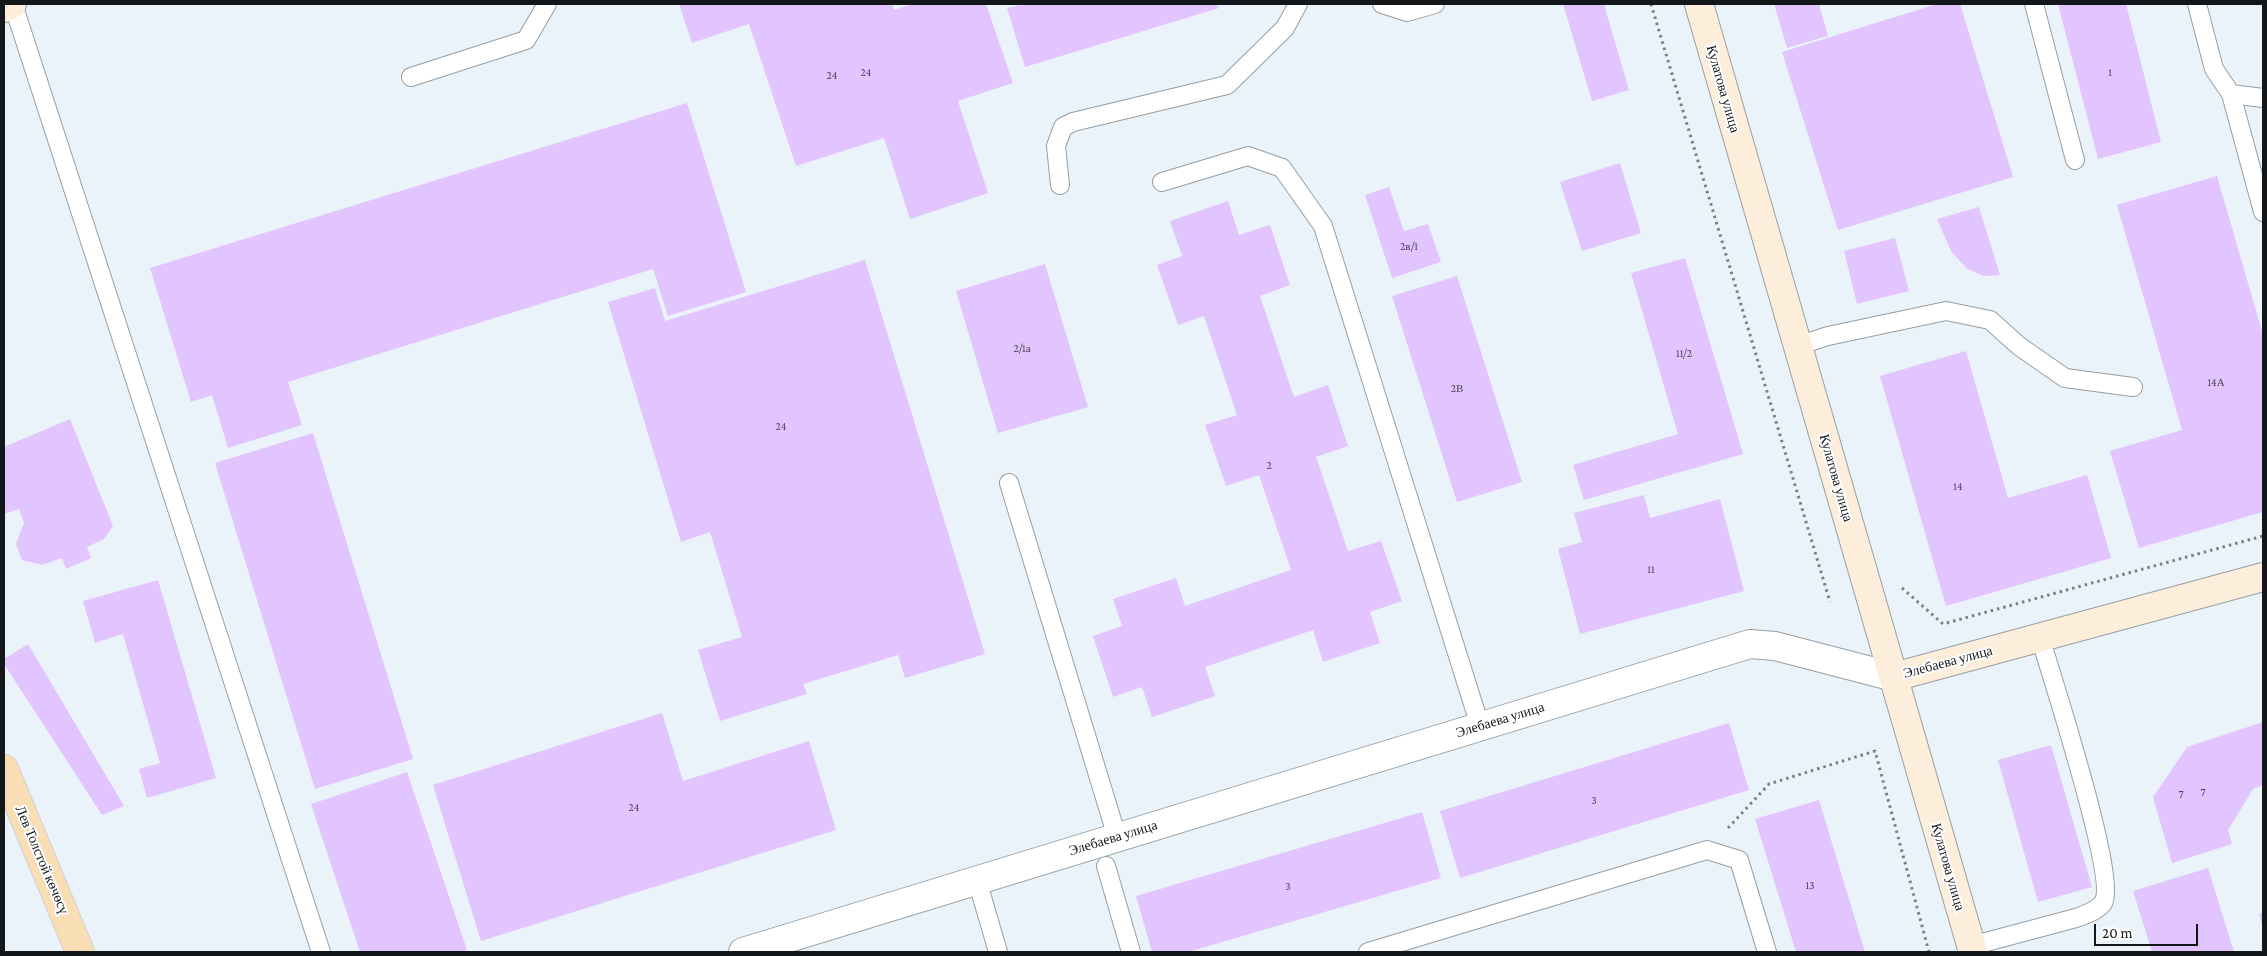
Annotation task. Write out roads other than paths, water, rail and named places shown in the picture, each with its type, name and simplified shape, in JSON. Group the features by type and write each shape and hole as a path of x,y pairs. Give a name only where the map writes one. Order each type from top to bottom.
{"main road":[{"path":"4,8 12,4"},
{"name":"Кулатова улица","path":"1698,4 1972,949"},
{"name":"Элебаева улица","path":"1894,677 2263,577"},
{"name":"Лев Толстой көчөсү","path":"4,769 80,952"}],"street":[{"name":"Элебаева улица","path":"743,952 774,948 977,880 1750,644 1775,646 1894,677"}],"lane":[{"path":"12,4 321,952"},
{"path":"410,77 526,40 547,4"},
{"path":"1060,185 1056,146 1063,127 1073,122 1227,85 1285,28 1298,4"},
{"path":"1382,4 1407,12 1435,4"},
{"path":"2034,4 2075,160"},
{"path":"2196,4 2214,69 2231,94 2263,212"},
{"path":"2231,94 2263,98"},
{"path":"1162,182 1248,156 1282,168 1324,226 1480,726"},
{"path":"1798,346 1828,336 1946,311 1990,320 2019,346 2065,378 2133,387"},
{"path":"1010,483 1117,837"},
{"path":"1972,949 2092,912 2103,903 2106,892 2100,845 2040,637"},
{"path":"1368,952 1707,850 1739,860 1766,952"},
{"path":"1106,866 1131,952"},
{"path":"977,880 998,952"}]}
